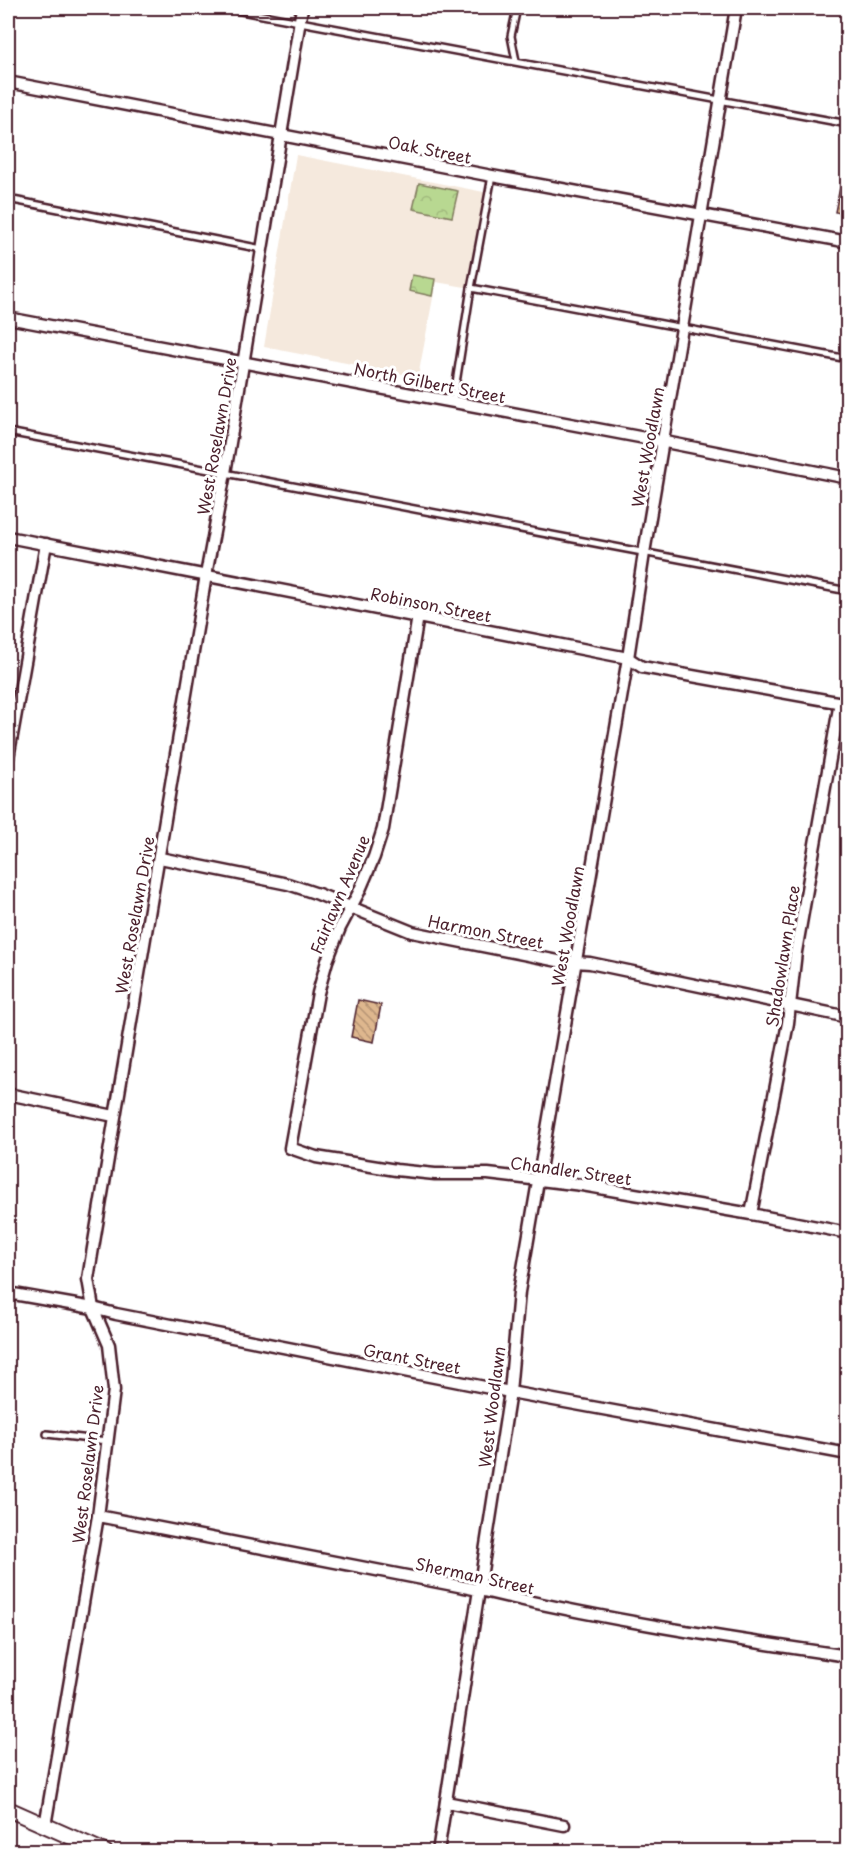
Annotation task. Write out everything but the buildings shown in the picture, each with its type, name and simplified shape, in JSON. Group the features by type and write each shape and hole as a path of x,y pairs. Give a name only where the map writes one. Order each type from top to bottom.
{"street":[{"name":"West Roselawn Drive","path":"45,1826 98,1516 114,1390 109,1345 93,1308 88,1279 302,8"},
{"name":"West Woodlawn","path":"438,1851 510,1392 519,1292 537,1179 628,658 736,8"},
{"name":"Oak Street","path":"8,82 848,242"},
{"name":"North Gilbert Street","path":"8,318 848,478"},
{"name":"Robinson Street","path":"8,537 628,658 642,667 844,703"},
{"path":"8,758 46,544"},
{"name":"Fairlawn Avenue","path":"291,1148 318,993 327,961 370,866 382,829 418,616"},
{"name":"Shadowlawn Place","path":"751,1214 790,1005 796,952 844,703"},
{"name":"Harmon Street","path":"160,858 288,884 412,932 558,961 590,963 848,1017"},
{"path":"8,1094 114,1116"},
{"name":"Chandler Street","path":"291,1148 316,1157 396,1170 435,1174 488,1174 582,1185 848,1233"},
{"name":"Grant Street","path":"8,1293 510,1392 848,1454"},
{"name":"Sherman Street","path":"98,1516 479,1590 525,1601 717,1636 848,1656"},
{"path":"446,1802 564,1825"},
{"path":"8,1809 105,1851"}],"lane":[{"path":"225,8 848,124"},
{"path":"516,61 511,36 517,8"},
{"path":"453,402 492,176"},
{"path":"8,199 262,249"},
{"path":"471,288 848,359"},
{"path":"8,432 848,591"},
{"path":"47,1434 107,1441"}],"shaded area":[{"path":"296,155 489,193 471,288 436,282 418,377 264,347"}],"green space":[{"path":"419,183 458,191 452,217 413,209"},
{"path":"412,275 435,279 432,296 409,291"}]}
